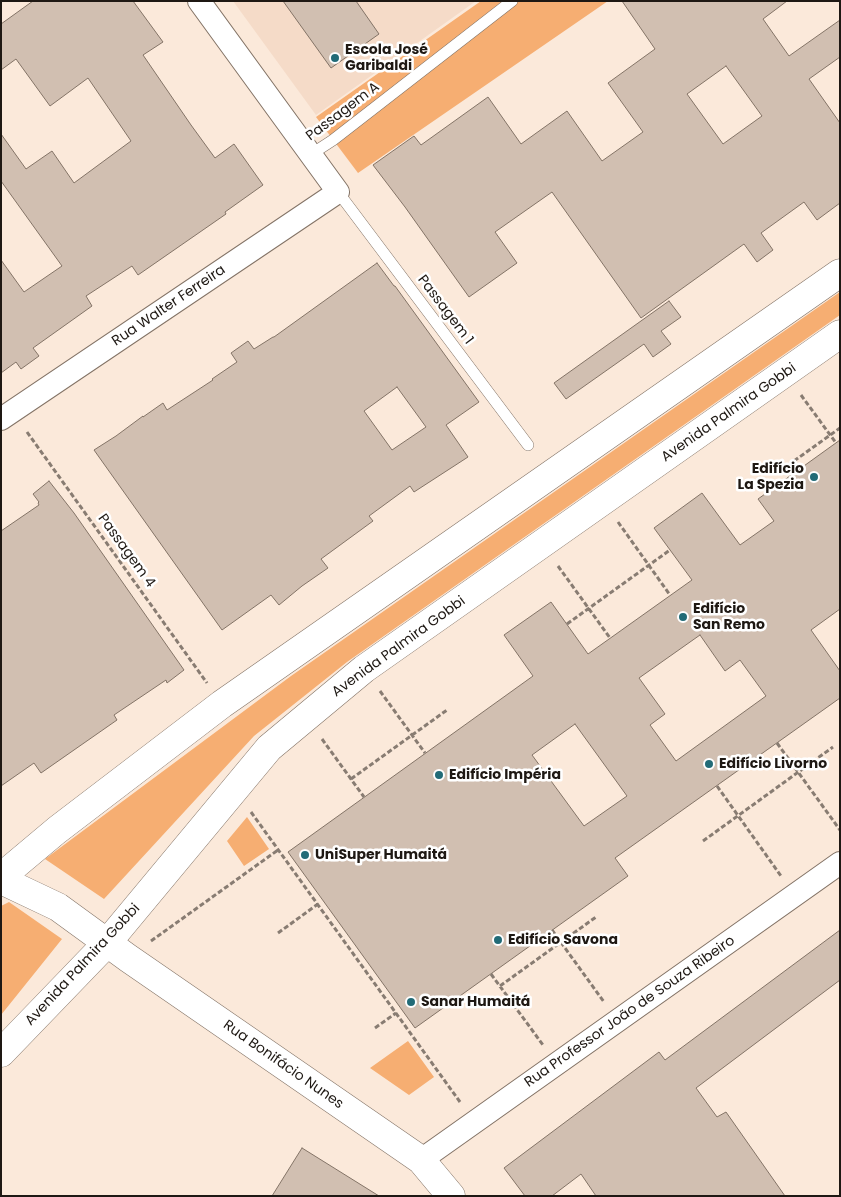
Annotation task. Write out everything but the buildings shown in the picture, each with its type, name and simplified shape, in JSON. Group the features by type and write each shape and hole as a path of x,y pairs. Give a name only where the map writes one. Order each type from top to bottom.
{"street":[{"path":"199,1 338,192"},
{"name":"Rua Walter Ferreira","path":"7,415 338,192"},
{"path":"1,878 57,830 222,704 840,273"},
{"name":"Avenida Palmira Gobbi","path":"1,1052 118,950 235,790 269,748 364,669 840,334"},
{"name":"Rua Professor João de Souza Ribeiro","path":"421,1160 840,863"},
{"name":"Rua Bonifácio Nunes","path":"1,878 58,907 421,1160 451,1196"}],"lane":[{"name":"Passagem A","path":"310,155 333,140 512,1"},
{"name":"Passagem 1","path":"338,192 528,445"}],"path":[{"path":"803,398 836,443"},
{"name":"Passagem 4","path":"7,415 222,704"},
{"path":"794,461 840,428"},
{"path":"622,528 670,595"},
{"path":"567,624 670,550"},
{"path":"562,571 610,638"},
{"path":"384,698 425,753"},
{"path":"351,778 447,710"},
{"path":"324,741 364,797"},
{"path":"777,743 840,830"},
{"path":"702,841 834,747"},
{"path":"717,786 795,895"},
{"path":"235,790 475,1122"},
{"path":"118,950 279,850"},
{"path":"278,933 318,904"},
{"path":"500,986 596,917"},
{"path":"552,930 617,1021"},
{"path":"491,974 556,1064"},
{"path":"375,1028 396,1013"}],"shaded area":[{"name":"Escola José Garibaldi","path":"233,1 476,1 316,115"},
{"path":"481,1 608,1 358,173 316,117"},
{"path":"840,292 840,315 347,662 254,736 104,899 45,859 291,676"},
{"path":"247,817 269,849 244,866 227,841"},
{"path":"9,902 62,939 1,1015 1,906"},
{"path":"408,1041 434,1077 409,1095 370,1068"}],"place":[{"name":"Escola José Garibaldi","path":"335,58"},
{"name":"Edifício La Spezia","path":"814,477"},
{"name":"Edifício San Remo","path":"683,617"},
{"name":"Edifício Livorno","path":"709,764"},
{"name":"Edifício Impéria","path":"439,775"},
{"name":"UniSuper Humaitá","path":"305,855"},
{"name":"Edifício Savona","path":"498,940"},
{"name":"Sanar Humaitá","path":"411,1002"}]}
